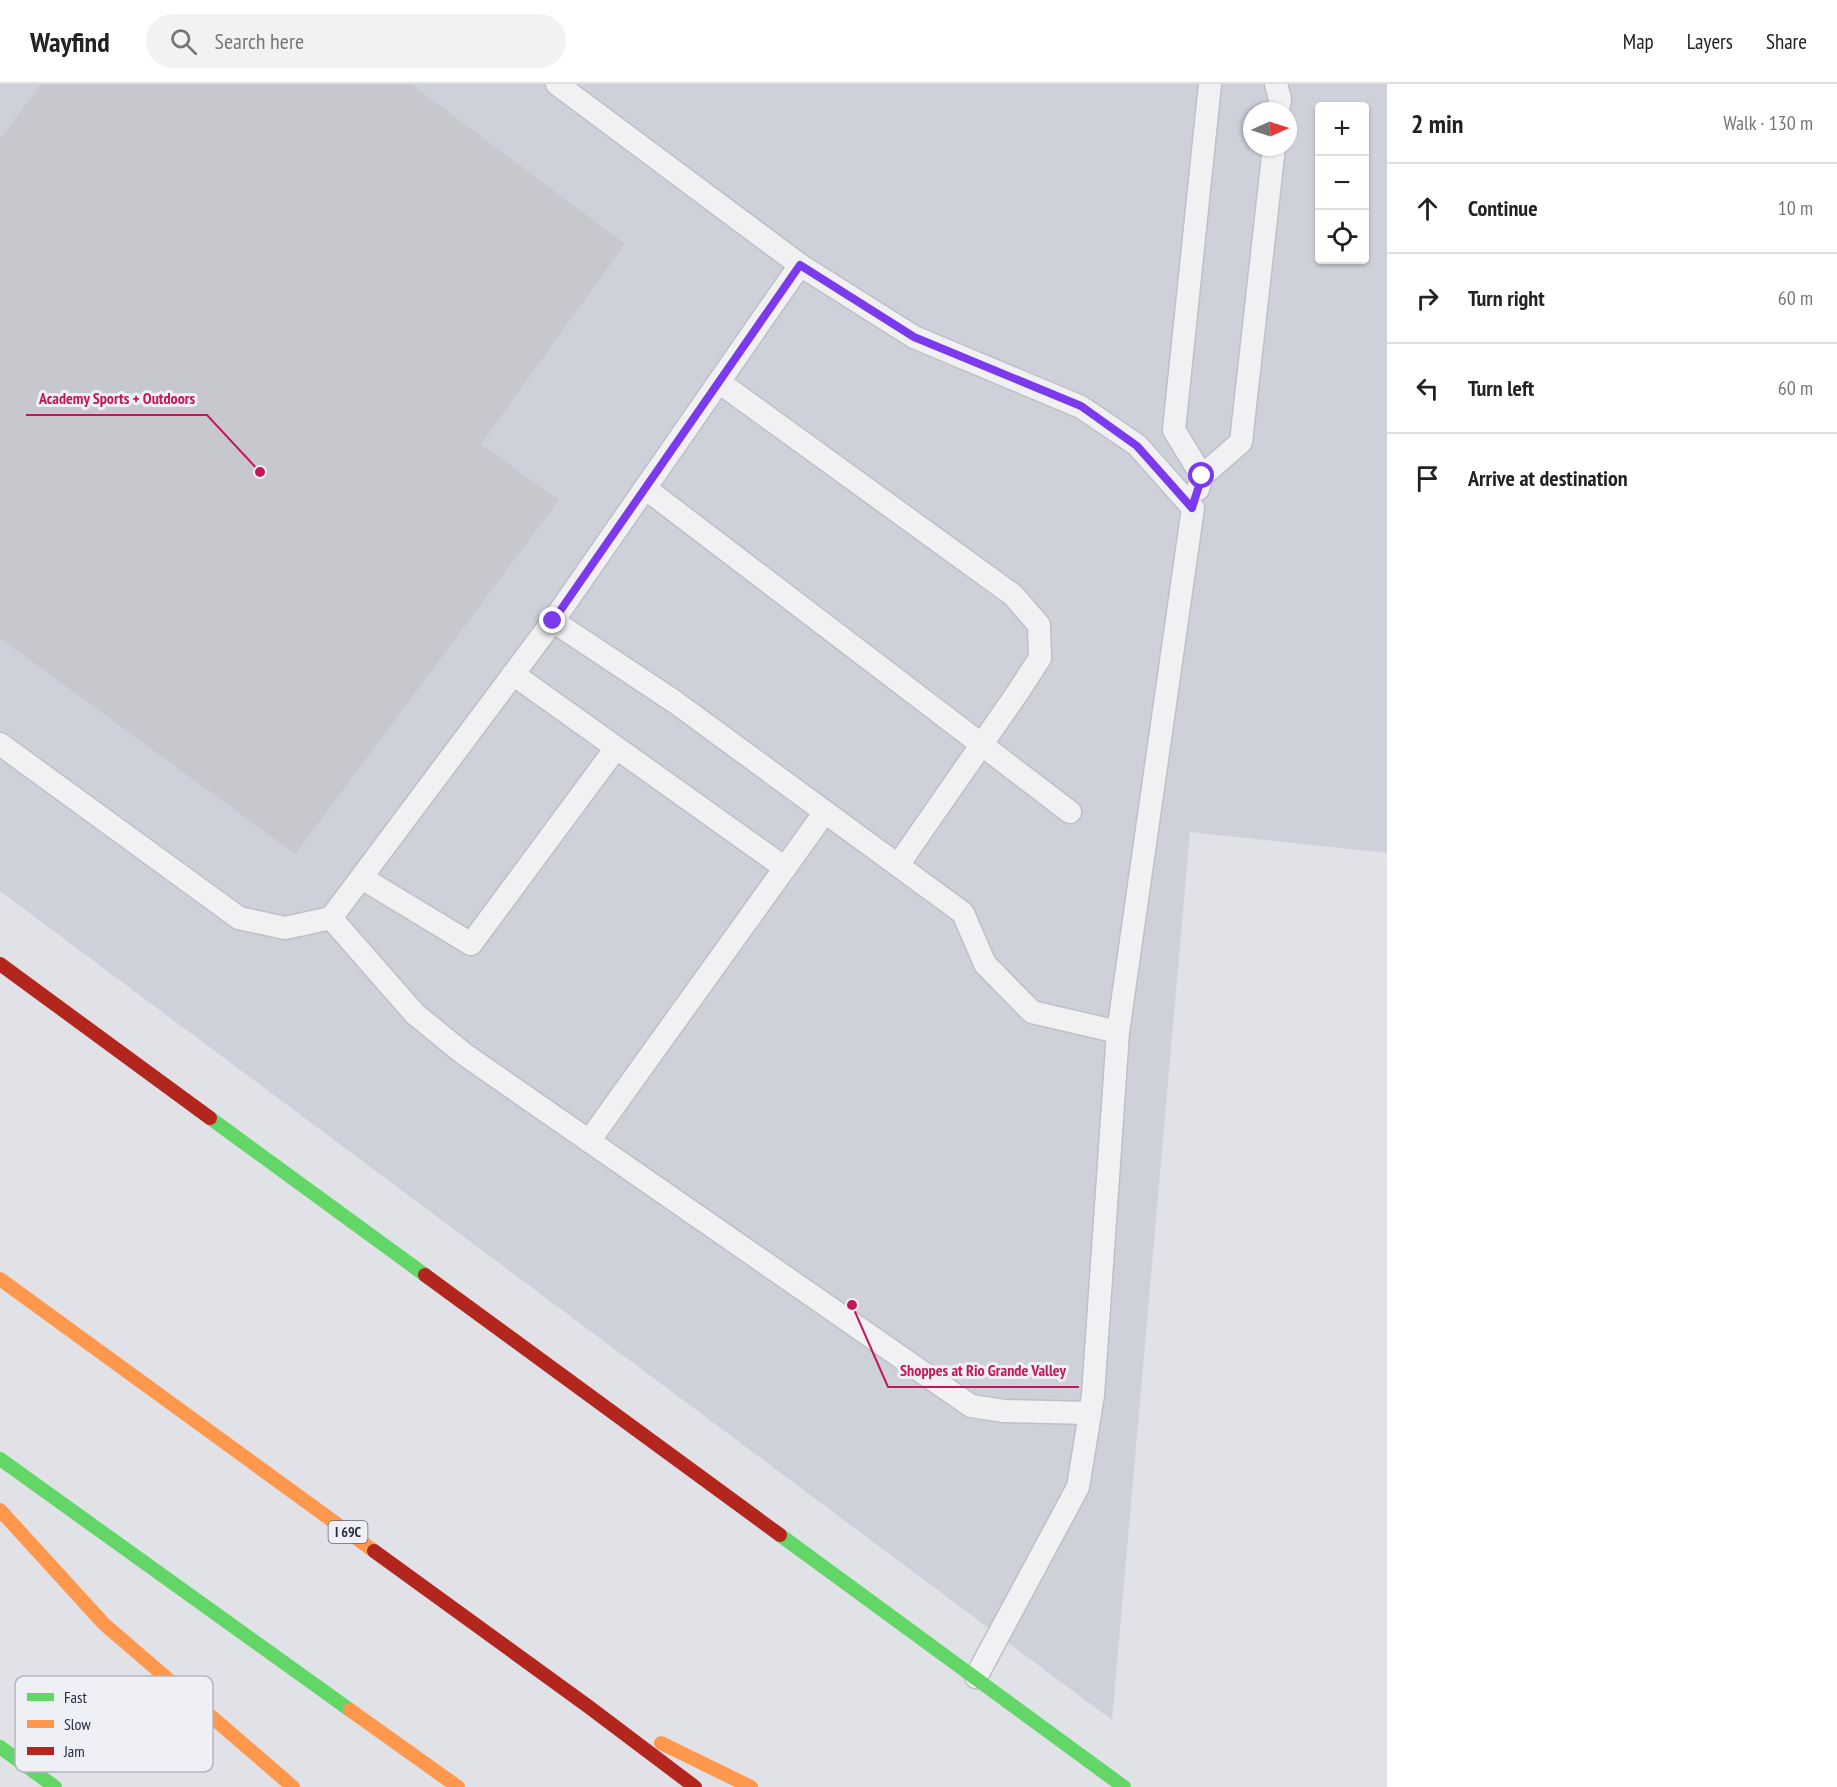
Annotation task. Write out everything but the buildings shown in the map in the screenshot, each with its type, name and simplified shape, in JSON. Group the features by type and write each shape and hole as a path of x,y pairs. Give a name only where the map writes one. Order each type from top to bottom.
{"main road":[{"path":"0,964 1124,1787"},
{"name":"I 69C","path":"0,1279 589,1707 695,1787"},
{"path":"0,1459 458,1787"},
{"path":"0,1510 104,1624 164,1676"},
{"path":"589,1707 751,1787"},
{"path":"213,1718 293,1787"},
{"path":"0,1746 15,1757"},
{"path":"35,1772 55,1787"}],"lane":[{"path":"557,84 800,265 914,337 1081,406 1137,446 1192,508"},
{"path":"1202,476 1174,430 1210,84"},
{"path":"1276,84 1280,102"},
{"path":"976,1677 1078,1487 1093,1395 1118,1032 1192,508 1202,476 1241,441 1273,156"},
{"path":"0,744 239,918 285,928 331,918 553,621 800,265"},
{"path":"719,382 1013,595 1039,626 1040,658 898,865"},
{"path":"645,488 1070,812"},
{"path":"553,621 675,702 963,913 985,964 1032,1012 1118,1032"},
{"path":"513,674 785,868"},
{"path":"362,878 471,944 616,748"},
{"path":"589,1141 825,812"},
{"path":"331,918 415,1014 465,1054 971,1406 1004,1411 1090,1413"}],"shaded area":[{"path":"0,84 1387,84 1387,853 1190,832 1112,1720 0,891"}],"traffic: fast":[{"path":"210,1118 425,1275"},
{"path":"0,1459 350,1710"},
{"path":"780,1535 1124,1787"},
{"path":"0,1747 15,1758"},
{"path":"34,1772 55,1787"}],"traffic: slow":[{"path":"0,1279 374,1551"},
{"path":"0,1510 104,1624 164,1676"},
{"path":"350,1710 458,1787"},
{"path":"213,1718 293,1787"},
{"path":"661,1743 751,1787"}],"traffic: jam":[{"path":"0,964 210,1118"},
{"path":"425,1275 780,1535"},
{"path":"374,1551 695,1787"}],"place":[{"name":"Academy Sports + Outdoors","path":"260,472"},
{"name":"Shoppes at Rio Grande Valley","path":"852,1305"}],"route":[{"path":"553,621 800,265 914,337 1081,406 1137,446 1192,508 1202,476"}]}
